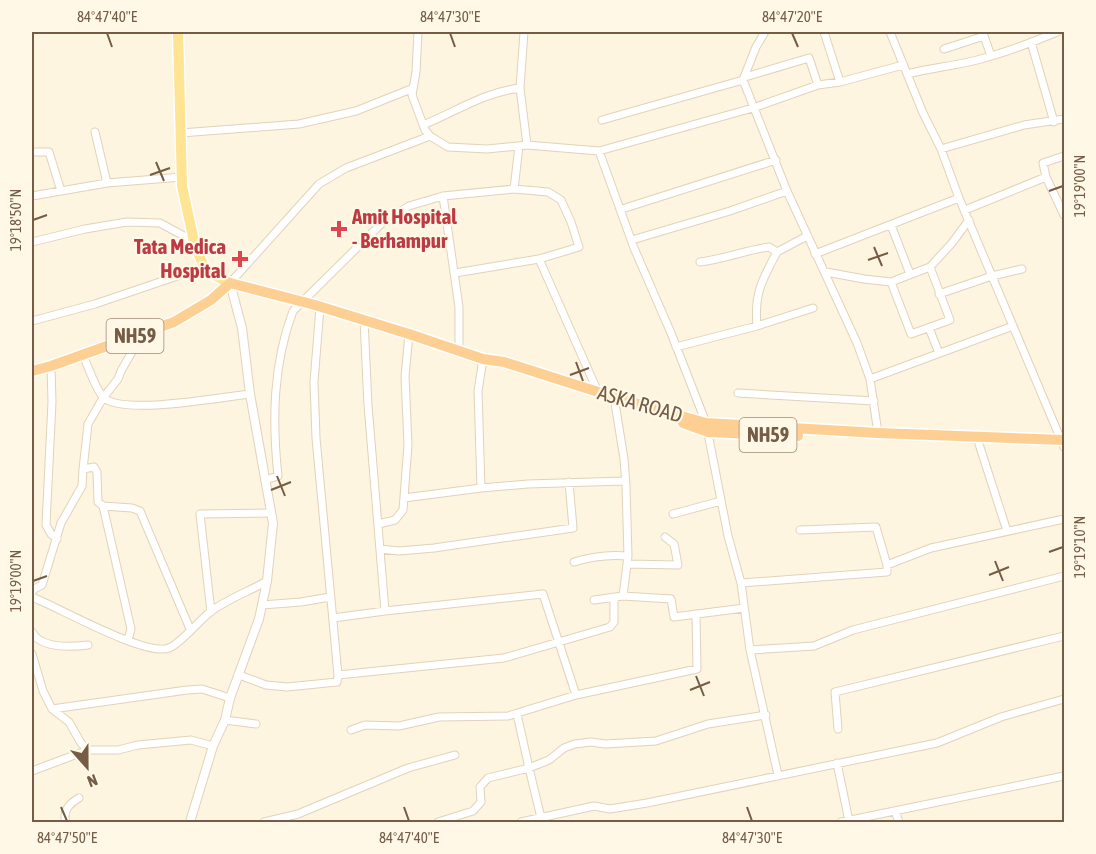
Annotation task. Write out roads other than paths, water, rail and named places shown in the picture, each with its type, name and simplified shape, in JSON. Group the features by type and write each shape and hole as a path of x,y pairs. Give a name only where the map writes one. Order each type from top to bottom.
{"highway":[{"name":"ASKA ROAD","path":"230,283 364,320 483,359 504,362 707,427 878,433 1064,444"},
{"name":"NH59","path":"32,371 174,322 211,300 230,283"},
{"name":"NH59","path":"483,359 508,370 615,403 707,427 979,444 1064,444"}],"main road":[{"path":"178,32 182,186 195,246 204,267 206,271 230,283"}],"street":[{"path":"418,32 416,72 411,89 412,95 423,125 430,136 448,147 487,149 523,146 599,151 753,108 818,85 840,82 903,65"},
{"path":"514,189 523,146 520,88 524,32"},
{"path":"765,32 756,47 744,78 753,108 787,191 857,343 870,379 878,433"},
{"path":"824,32 840,82"},
{"path":"890,32 941,149 1012,326 1064,444"},
{"path":"1035,32 1035,41 1054,122"},
{"path":"907,74 991,56 1057,32"},
{"path":"944,49 984,36 991,56"},
{"path":"602,120 809,58 818,85"},
{"path":"423,125 485,97 520,88"},
{"path":"181,133 299,124 356,111 411,89"},
{"path":"941,149 1024,125 1065,119"},
{"path":"95,132 107,183"},
{"path":"190,822 213,746 225,720 230,698 259,619 267,581 273,523 250,394 242,328 230,283 320,184 346,168 430,136"},
{"path":"599,151 707,427 728,536 741,583 750,650 778,775"},
{"path":"32,152 49,152 61,191"},
{"path":"1065,156 1043,163 1046,177 1065,215"},
{"path":"622,209 776,160"},
{"path":"32,196 107,183 182,177"},
{"path":"965,210 1046,177"},
{"path":"266,480 278,476 274,428 276,380 286,329 293,311 383,222 409,206 443,196 514,189 548,192 561,200 579,247 539,259 454,273"},
{"path":"632,240 730,211 787,191"},
{"path":"443,196 459,307 459,351"},
{"path":"815,254 960,198"},
{"path":"826,272 891,282 930,267 969,220"},
{"path":"32,242 84,229 127,222 160,223 184,236 195,246"},
{"path":"891,225 910,274"},
{"path":"757,326 755,306 762,281 777,252 807,236"},
{"path":"700,262 769,247 777,252"},
{"path":"539,259 598,392"},
{"path":"32,321 95,304 204,267"},
{"path":"891,282 911,334 950,320 930,267"},
{"path":"939,294 992,276 1022,269"},
{"path":"239,675 266,685 287,687 337,682 315,426 314,382 320,307"},
{"path":"676,346 757,326 813,309"},
{"path":"364,320 368,405 385,611"},
{"path":"870,379 1012,326"},
{"path":"929,328 939,352"},
{"path":"378,524 395,520 400,515 404,498 408,445 405,375 409,334"},
{"path":"32,589 42,585 61,523 82,486 88,424 103,398 118,379 120,371 133,350 133,337"},
{"path":"82,355 103,398 116,404 140,407 250,394"},
{"path":"481,488 478,391 483,359"},
{"path":"51,366 52,402 46,525 57,539"},
{"path":"738,393 874,401"},
{"path":"615,403 624,459 625,481 627,560 623,596"},
{"path":"979,444 1007,531"},
{"path":"83,469 94,467 97,472 98,502 103,507 131,629 128,640"},
{"path":"404,498 481,488 625,481"},
{"path":"380,549 399,551 434,548 573,528 569,482"},
{"path":"673,514 721,501"},
{"path":"103,507 132,508 140,511 190,629"},
{"path":"210,612 200,514 271,513"},
{"path":"887,565 931,548 1065,519"},
{"path":"741,583 886,572 887,565 876,526 800,530"},
{"path":"574,562 593,556 612,554 627,560 678,565 674,544 665,537"},
{"path":"750,650 814,646 853,630 1065,576"},
{"path":"32,597 128,640 163,650 171,648 190,629 226,600 267,581"},
{"path":"333,618 543,594 576,695"},
{"path":"594,600 623,596 671,599 674,616 744,608"},
{"path":"262,605 330,597"},
{"path":"338,675 504,658 613,626 614,597"},
{"path":"351,730 365,725 399,726 439,717 508,716 576,695 697,669 696,614"},
{"path":"838,729 835,692 1065,636"},
{"path":"32,637 69,647 88,645"},
{"path":"32,654 52,709 69,722 81,743 88,750"},
{"path":"52,709 202,689 230,698"},
{"path":"521,822 541,820 594,806 610,809 647,803 937,743 1001,717 1065,699"},
{"path":"517,714 541,820"},
{"path":"438,822 473,811 481,801 480,787 488,778 529,768 549,760 564,748 575,744 656,741 708,724 766,715"},
{"path":"225,720 256,724"},
{"path":"32,771 88,750 118,750 138,745 191,740 213,746"},
{"path":"264,822 298,814 408,768 455,755"},
{"path":"837,763 845,822 1065,776"},
{"path":"66,822 70,802 80,798"},
{"path":"895,810 899,822"}],"place":[{"name":"Amit Hospital - Berhampur","path":"339,229"},
{"name":"Tata Medica Hospital","path":"240,259"}]}
